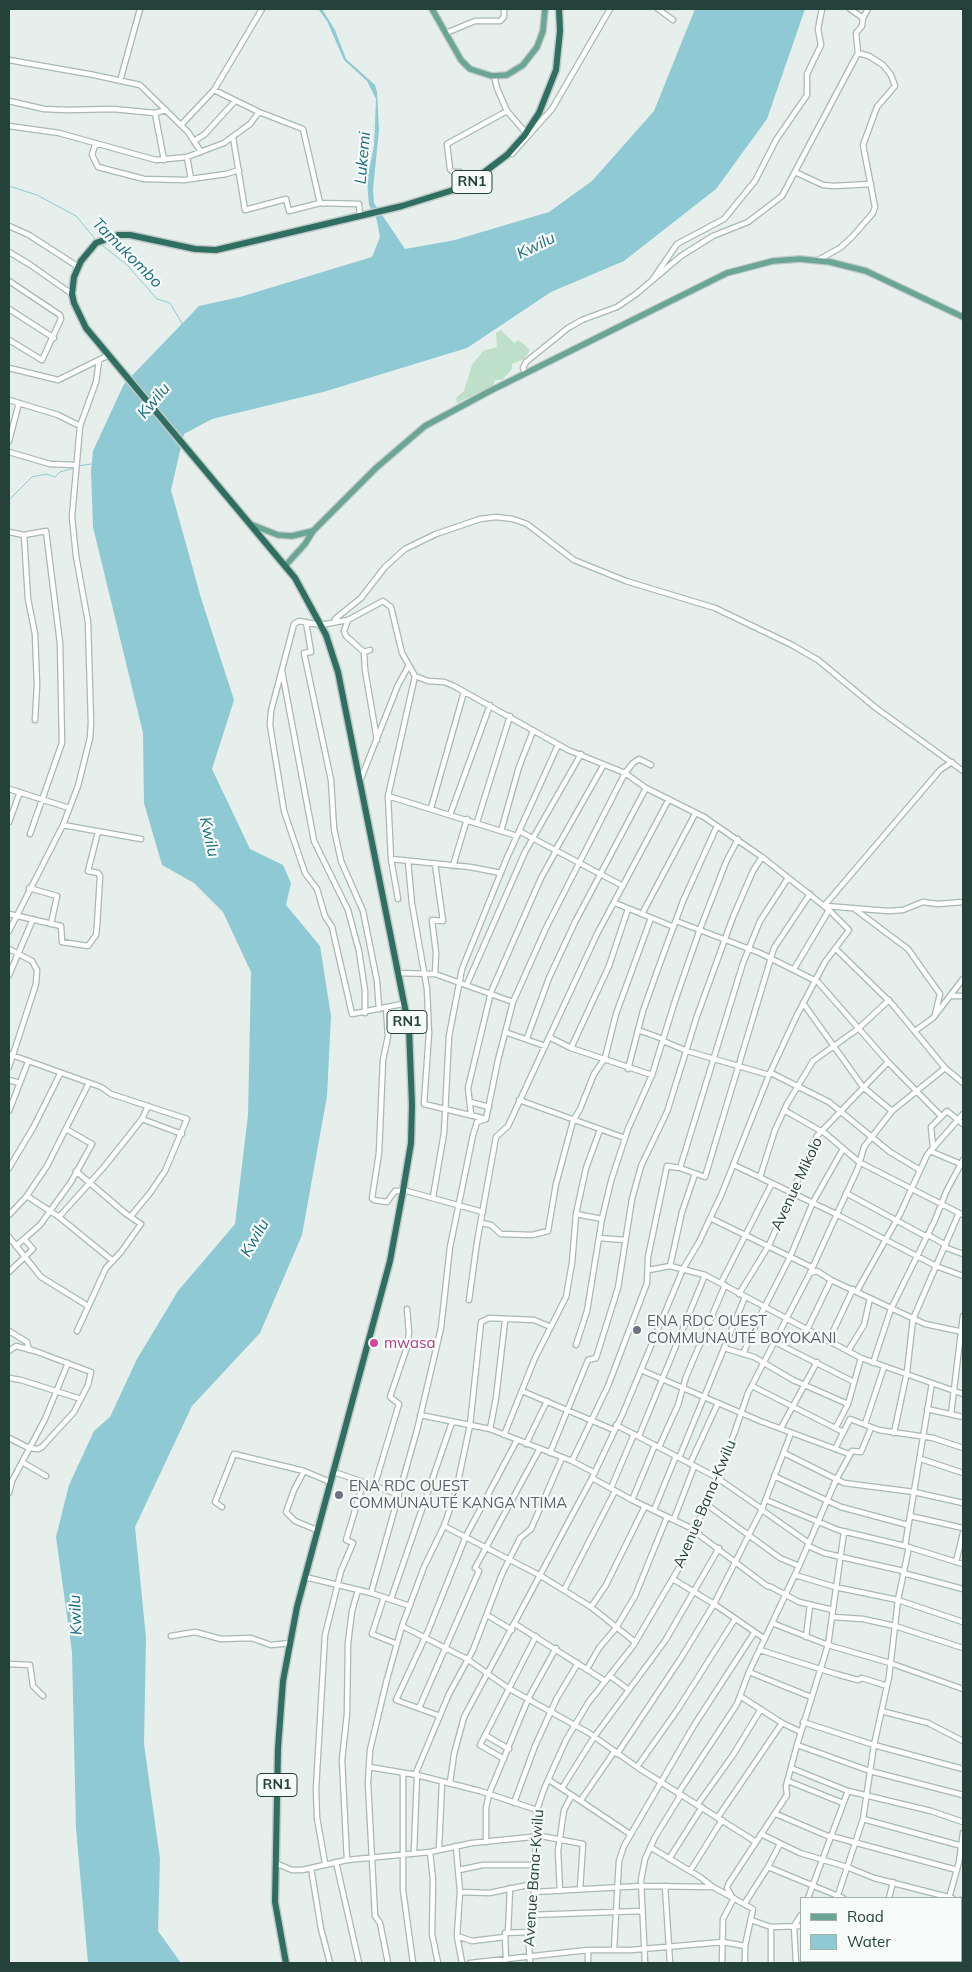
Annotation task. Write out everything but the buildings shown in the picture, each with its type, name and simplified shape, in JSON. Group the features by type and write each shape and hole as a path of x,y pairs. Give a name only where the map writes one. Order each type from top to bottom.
{"highway":[{"name":"RN1","path":"286,1963 276,1902 278,1748 283,1681 305,1577 390,1261 411,1143 412,1096 409,1028 402,1004 334,654 309,601 285,566 86,328 74,303 72,294 77,266 96,243 118,235 130,235 195,249 216,250 402,206 466,186 498,164 526,133 539,113 556,70 560,9"}],"main road":[{"path":"432,9 460,60 470,69 494,76 507,75 523,65 532,53 542,31 545,9"},
{"path":"285,566 305,544 312,531 376,468 425,426 525,373 727,273 773,261 818,260 866,271 963,317"},
{"path":"250,523 278,535 292,536 312,531"}],"street":[{"path":"120,81 140,9"},
{"path":"181,125 214,90 262,9"},
{"path":"446,33 475,21 500,21 504,17 504,9"},
{"path":"498,164 525,142 552,109 610,9"},
{"path":"658,9 673,20"},
{"path":"652,281 677,244 724,219 755,181 776,140 806,95 807,74 821,45 818,29 822,9"},
{"path":"850,9 853,13 863,18"},
{"path":"525,373 523,368 526,362 568,328 582,320 617,307 704,241 748,222 782,196 842,79 858,53 856,35 862,26 863,18 868,9"},
{"path":"818,260 840,248 873,213 875,207 864,153 866,135 877,107 895,86 892,75 883,65 869,56 858,53"},
{"path":"9,60 140,86 181,125 202,152"},
{"path":"494,76 497,88 508,111 526,133"},
{"path":"214,90 259,112 303,129 320,203"},
{"path":"9,101 44,109 95,111 113,109 156,113 166,110"},
{"path":"194,141 205,134 234,101"},
{"path":"466,186 460,172 453,172 450,169 447,144 508,111"},
{"path":"9,126 60,133 129,154 164,160 187,157 202,152 233,137 250,124 259,112"},
{"path":"156,113 164,160"},
{"path":"233,137 245,210 286,199 288,210 320,203 358,204 360,216"},
{"path":"94,144 92,155 98,166 105,170 144,179 168,181 191,179 226,174 239,170"},
{"path":"187,157 191,179"},
{"path":"795,172 822,185 871,184"},
{"path":"9,226 29,235 77,266"},
{"path":"9,252 72,294"},
{"path":"9,281 60,314 61,319 54,338 42,360 9,340"},
{"path":"9,310 54,338"},
{"path":"9,368 58,380 109,355"},
{"path":"9,931 29,888 63,825 84,765 91,724 88,622 72,529 75,465 80,426 96,382 99,361"},
{"path":"9,400 58,415 80,426"},
{"path":"9,441 19,403"},
{"path":"9,452 50,464 75,465"},
{"path":"329,622 361,598 386,567 406,549 436,534 480,520 496,517 513,519 527,524 574,560 626,581 715,608 792,645 818,660 876,708 963,771"},
{"path":"9,532 24,535 46,532 60,643 63,700 62,743 44,800 30,834"},
{"path":"24,535 28,599 35,634 37,685 35,720"},
{"path":"402,1004 365,1013 352,1014 332,927 325,916 317,889 305,873 284,811 270,725 282,667 294,624 299,621 320,625 348,620 380,601 386,601 394,613 402,653 408,667 415,676 428,681 444,682 490,705 558,744 603,766 625,773 646,788 717,826 738,839 810,894 849,930 815,980 804,1002 770,1074 710,1218 683,1270 595,1472 512,1630 487,1672 458,1733 450,1783"},
{"path":"348,620 344,633 364,652 365,670 377,741"},
{"path":"306,622 311,652 304,653 331,780 334,829 342,861 362,910 377,981 379,1010"},
{"path":"364,652 370,650"},
{"path":"282,667 314,841 348,910 359,951 365,992 365,1013"},
{"path":"360,782 398,685 408,667"},
{"path":"398,899 391,859 388,796 415,676"},
{"path":"431,808 464,692"},
{"path":"450,815 490,705"},
{"path":"477,822 510,716"},
{"path":"501,831 519,767 533,731"},
{"path":"433,1197 444,1133 449,1036 462,969 518,833 558,744"},
{"path":"467,984 533,839 581,754"},
{"path":"486,1119 513,1002 546,928 625,773 635,761 639,760 651,765"},
{"path":"794,969 827,908 940,770 952,762"},
{"path":"471,1114 468,1088 490,992 541,878 603,766"},
{"path":"526,1038 549,978 600,874 646,788"},
{"path":"9,789 69,808"},
{"path":"9,822 20,792"},
{"path":"388,796 501,831 518,833 579,862 623,886"},
{"path":"469,1300 496,1138 508,1126 597,934 669,799"},
{"path":"642,914 695,814"},
{"path":"453,866 467,819"},
{"path":"63,825 141,839"},
{"path":"628,1069 638,1030 682,901 717,826"},
{"path":"9,914 61,926 61,938 64,943 88,946 96,935 100,876 98,873 88,871 98,832"},
{"path":"576,1345 587,1311 602,1219 611,1181 625,1138 652,1075 700,929 726,862 738,839"},
{"path":"550,1453 588,1360 596,1358 606,1330 618,1288 625,1240 641,1166 668,1112 724,940 753,871 762,857"},
{"path":"391,859 501,873"},
{"path":"408,862 412,904 424,974 429,1032 424,1104 486,1119"},
{"path":"435,864 443,921 432,920 436,953 435,974"},
{"path":"680,1168 703,1098 712,1059 748,950 760,921 788,878"},
{"path":"29,888 57,896 51,924"},
{"path":"572,1461 608,1386 644,1293 649,1270 648,1257 667,1166 680,1168 705,1177 774,948 810,894"},
{"path":"827,908 834,905 856,910 888,911 903,910 923,902 938,904 963,902"},
{"path":"614,903 674,927"},
{"path":"571,1048 609,966 628,909"},
{"path":"856,910 908,949 940,994 935,1015"},
{"path":"481,1223 491,1225 501,1234 532,1235 548,1231 556,1184 573,1121 594,1074 605,1058 616,1014 651,918"},
{"path":"9,976 34,919"},
{"path":"676,921 771,958 815,980 888,1062 941,1116"},
{"path":"9,949 32,961 37,970 36,984 11,1055 9,1067"},
{"path":"836,949 889,1000 946,1068 963,1083"},
{"path":"397,973 435,974 490,992 513,1002"},
{"path":"915,1031 935,1015 963,979"},
{"path":"950,996 963,996"},
{"path":"760,1177 784,1110 813,1061 858,1028 889,1000"},
{"path":"804,1002 833,1047 863,1087 892,1111"},
{"path":"386,1008 388,1036 383,1060 379,1153 372,1198 387,1202 395,1191 403,1191 433,1197 483,1212"},
{"path":"638,1030 687,1051 739,1067 770,1074 797,1086 829,1102 871,1137 920,1170"},
{"path":"505,1032 545,1046"},
{"path":"549,1037 571,1048 605,1058 628,1069 652,1075"},
{"path":"11,1055 89,1083 111,1094 187,1119 165,1171 150,1194 131,1216"},
{"path":"9,1111 28,1062"},
{"name":"Avenue Mikolo","path":"739,1294 769,1245 812,1145 820,1132 888,1062"},
{"name":"Avenue Bana-Kwilu","path":"530,1963 528,1932 530,1915 534,1904 533,1884 537,1810 574,1725 634,1642 673,1579 706,1504 752,1386 810,1272 860,1162 864,1148 892,1111 946,1068"},
{"path":"9,1168 33,1128 60,1074"},
{"path":"9,1080 20,1083"},
{"path":"9,1215 27,1196 47,1166 89,1083"},
{"path":"519,1100 573,1121 625,1138"},
{"path":"470,1102 489,1107"},
{"path":"59,1217 142,1119 148,1106"},
{"path":"784,1110 820,1132 860,1162 961,1214 936,1266 914,1319 907,1372 894,1433"},
{"path":"931,1149 931,1127 947,1111 963,1124"},
{"path":"828,1340 855,1290 886,1240 931,1149 963,1114"},
{"path":"142,1119 182,1134"},
{"path":"371,1593 420,1415 441,1328 450,1247 473,1134 478,1122 486,1119"},
{"path":"16,1246 25,1240 49,1211 92,1144 66,1129"},
{"path":"504,1435 535,1358 566,1297 572,1262 576,1214 586,1168 600,1130"},
{"path":"744,1354 764,1307 790,1257 813,1202 843,1149"},
{"path":"873,1363 891,1309 962,1163 931,1149"},
{"path":"734,1164 813,1202 936,1266 963,1276"},
{"path":"76,1171 141,1224 106,1268 77,1331"},
{"path":"670,1266 682,1212 695,1174"},
{"path":"632,1500 678,1405 723,1284 772,1183"},
{"path":"846,1193 896,1221 963,1254"},
{"path":"27,1196 59,1217 113,1261"},
{"path":"576,1214 602,1219"},
{"path":"710,1218 811,1267"},
{"path":"9,1237 41,1277 88,1306"},
{"path":"599,1238 625,1240"},
{"path":"9,1272 33,1249 25,1240"},
{"path":"649,1270 670,1266 704,1275 861,1358 884,1367 907,1372 963,1394"},
{"path":"810,1272 817,1271 831,1280 925,1324 963,1332"},
{"path":"639,1436 704,1275"},
{"path":"807,1330 831,1280"},
{"path":"654,1510 704,1398 745,1297"},
{"path":"848,1351 864,1325 870,1298"},
{"path":"374,1487 399,1404 390,1397 407,1347 409,1333 407,1309"},
{"path":"951,1414 963,1332 963,1316"},
{"path":"388,1963 380,1923 375,1916 369,1767 373,1733 402,1626 424,1566 444,1526 456,1491 470,1425 481,1322 489,1318 505,1321 534,1320 552,1327"},
{"path":"490,1429 496,1398 505,1321"},
{"path":"9,1331 28,1342 29,1350"},
{"path":"775,1342 854,1382"},
{"path":"9,1351 16,1346 91,1372 74,1412 48,1442 38,1449 30,1448 9,1438"},
{"path":"724,1348 764,1362 805,1385 848,1404"},
{"path":"836,1427 848,1404 861,1358"},
{"path":"781,1428 817,1362"},
{"path":"9,1493 68,1363"},
{"path":"865,1424 884,1367"},
{"path":"641,1370 704,1398 849,1454"},
{"path":"9,1378 56,1390 81,1399"},
{"path":"839,1897 863,1819 874,1746 887,1686 907,1547 908,1525 921,1460 932,1383"},
{"path":"752,1386 843,1432"},
{"path":"522,1391 592,1420 639,1436 692,1466 716,1477 809,1545 840,1557 963,1589"},
{"path":"526,1444 547,1400"},
{"path":"674,1519 692,1466 718,1403"},
{"path":"927,1409 963,1418"},
{"path":"420,1415 490,1429 595,1472"},
{"path":"835,1448 850,1419 871,1428 923,1438 933,1438 963,1448"},
{"path":"391,1599 452,1422"},
{"path":"645,1963 641,1886 643,1868 650,1847 679,1798 679,1792 725,1723 740,1696 749,1672 809,1545 836,1480 849,1454 852,1451 861,1452 871,1428"},
{"path":"581,1800 681,1658 714,1604 762,1510 791,1433"},
{"path":"564,1590 613,1489 634,1434"},
{"path":"440,1716 396,1700 425,1637 466,1536 517,1440"},
{"path":"419,1708 480,1571 475,1568 539,1450"},
{"path":"784,1453 836,1480 858,1486 914,1492 963,1503"},
{"path":"222,1507 215,1502 234,1454 304,1472 330,1482"},
{"path":"414,1852 416,1775 440,1716 488,1615 510,1558 520,1538 531,1528 562,1458"},
{"path":"921,1460 963,1473"},
{"path":"22,1462 46,1476"},
{"path":"304,1472 294,1490 286,1512 295,1521 317,1530"},
{"path":"334,1472 363,1484 398,1494"},
{"path":"774,1476 842,1507 908,1525"},
{"path":"592,1478 694,1530 767,1586 795,1600 834,1610"},
{"path":"325,1863 317,1818 316,1789 325,1636 338,1585 352,1543 346,1540 363,1484"},
{"path":"766,1500 844,1532 907,1547 963,1564"},
{"path":"706,1504 780,1558 799,1566"},
{"path":"591,1607 606,1585 645,1506"},
{"path":"587,1669 599,1648 616,1628 634,1596 667,1516"},
{"path":"910,1516 963,1528"},
{"path":"444,1526 510,1558 564,1590 591,1607 634,1642"},
{"path":"733,1896 727,1888 729,1883 787,1795 788,1781 803,1722 828,1645 844,1532"},
{"path":"956,1562 963,1533"},
{"path":"562,1788 594,1737 665,1641 719,1548"},
{"path":"795,1575 835,1587 898,1600 963,1622"},
{"path":"305,1577 371,1593 410,1606"},
{"path":"673,1579 765,1639"},
{"path":"348,1860 342,1760 348,1700 348,1643 352,1611 358,1590"},
{"path":"384,1597 372,1634 397,1644"},
{"path":"806,1637 810,1605"},
{"path":"488,1615 512,1630"},
{"path":"833,1617 868,1620 895,1626 963,1648"},
{"path":"637,1767 678,1709 735,1618"},
{"path":"772,1623 828,1645 890,1663 963,1689"},
{"path":"515,1624 606,1681"},
{"path":"402,1626 467,1658 528,1701 594,1737 637,1767 756,1842"},
{"path":"171,1636 195,1632 221,1639 251,1638 270,1645 291,1643"},
{"path":"614,1949 619,1861 630,1834 693,1727 754,1633"},
{"path":"504,1759 480,1745 536,1636"},
{"path":"486,1842 486,1808 489,1794 528,1701 556,1648"},
{"path":"760,1650 887,1686"},
{"path":"514,1803 535,1746 550,1713 578,1663"},
{"path":"9,1664 30,1665 33,1686 43,1696"},
{"path":"749,1672 811,1697"},
{"path":"610,1676 629,1690"},
{"path":"740,1696 782,1723 801,1732"},
{"path":"669,1859 700,1805 761,1709"},
{"path":"881,1711 932,1724 963,1741"},
{"path":"803,1722 874,1746 963,1770"},
{"path":"690,1871 720,1818 782,1723"},
{"path":"485,1735 509,1749"},
{"path":"797,1745 870,1771 963,1795"},
{"path":"369,1767 450,1783 537,1810"},
{"path":"791,1768 848,1791 931,1811 963,1822"},
{"path":"403,1773 401,1855 403,1890 413,1963"},
{"path":"549,1780 630,1834"},
{"path":"788,1781 843,1803"},
{"path":"439,1849 442,1782"},
{"path":"808,1897 848,1791"},
{"path":"560,1891 557,1868 560,1841 564,1810 572,1795"},
{"path":"776,1814 831,1836 957,1870"},
{"path":"863,1819 962,1846"},
{"path":"950,1897 962,1846 963,1833"},
{"path":"761,1834 780,1844 874,1878 946,1897"},
{"path":"276,1863 296,1871 325,1863 414,1852 430,1852 456,1846 535,1836 583,1844 580,1889"},
{"path":"745,1903 780,1844"},
{"path":"456,1846 460,1892 457,1936 462,1963"},
{"path":"650,1847 713,1887 733,1896 753,1909 745,1946 745,1963"},
{"path":"430,1852 433,1880 432,1934 438,1963"},
{"path":"336,1862 359,1963"},
{"path":"459,1870 483,1865 534,1865"},
{"path":"768,1867 837,1897"},
{"path":"311,1868 321,1929 330,1963"},
{"path":"888,1897 893,1882"},
{"path":"460,1892 489,1893 533,1884"},
{"path":"534,1892 641,1886 713,1887"},
{"path":"665,1886 670,1963"},
{"path":"506,1960 510,1888"},
{"path":"722,1963 723,1919 733,1896"},
{"path":"530,1915 642,1911"},
{"path":"796,1963 794,1926 800,1917"},
{"path":"751,1920 771,1927 800,1926"},
{"path":"771,1927 771,1963"},
{"path":"457,1936 472,1941 528,1932"},
{"path":"472,1963 588,1950 668,1945 723,1942 745,1946"},
{"path":"588,1950 588,1963"}],"green space":[{"path":"501,330 514,343 519,340 530,350 524,359 512,364 512,369 502,380 495,380 493,386 457,403 456,398 464,391 472,365 483,351 497,347 496,333"}],"water":[{"name":"Kwilu","path":"322,9 335,30 346,59 375,85 379,130 373,189 374,203 405,249 455,240 549,212 592,181 654,111 695,9 805,9 767,119 716,189 624,261 551,292 467,348 323,392 212,419 184,434 171,490 201,598 234,700 212,769 250,849 283,865 291,883 286,905 320,946 331,1016 327,1096 302,1235 260,1333 192,1406 135,1527 146,1638 144,1744 160,1859 158,1931 181,1963 88,1963 76,1828 72,1652 56,1537 69,1485 94,1431 110,1417 137,1359 178,1291 235,1224 248,1115 251,972 223,912 194,883 162,865 144,803 143,733 93,527 91,471 93,451 124,384 199,306 240,297 372,257 380,237 376,217 369,205 367,180 374,146 376,99 367,81 344,60 327,21 319,10"}],"waterway":[{"name":"Tamukombo","path":"9,186 37,195 76,216 97,241"},
{"name":"Tamukombo","path":"102,245 128,266 157,299 170,303 183,325"},
{"path":"78,466 91,464"},
{"path":"9,500 32,477 46,474 55,477 60,472 74,468"}],"place":[{"name":"ENA RDC OUEST COMMUNAUTÉ BOYOKANI","path":"637,1330"},
{"name":"mwasa","path":"374,1343"},
{"name":"ENA RDC OUEST COMMUNAUTÉ KANGA NTIMA","path":"339,1495"}],"water label":[{"name":"Lukemi","path":"363,158"}]}
